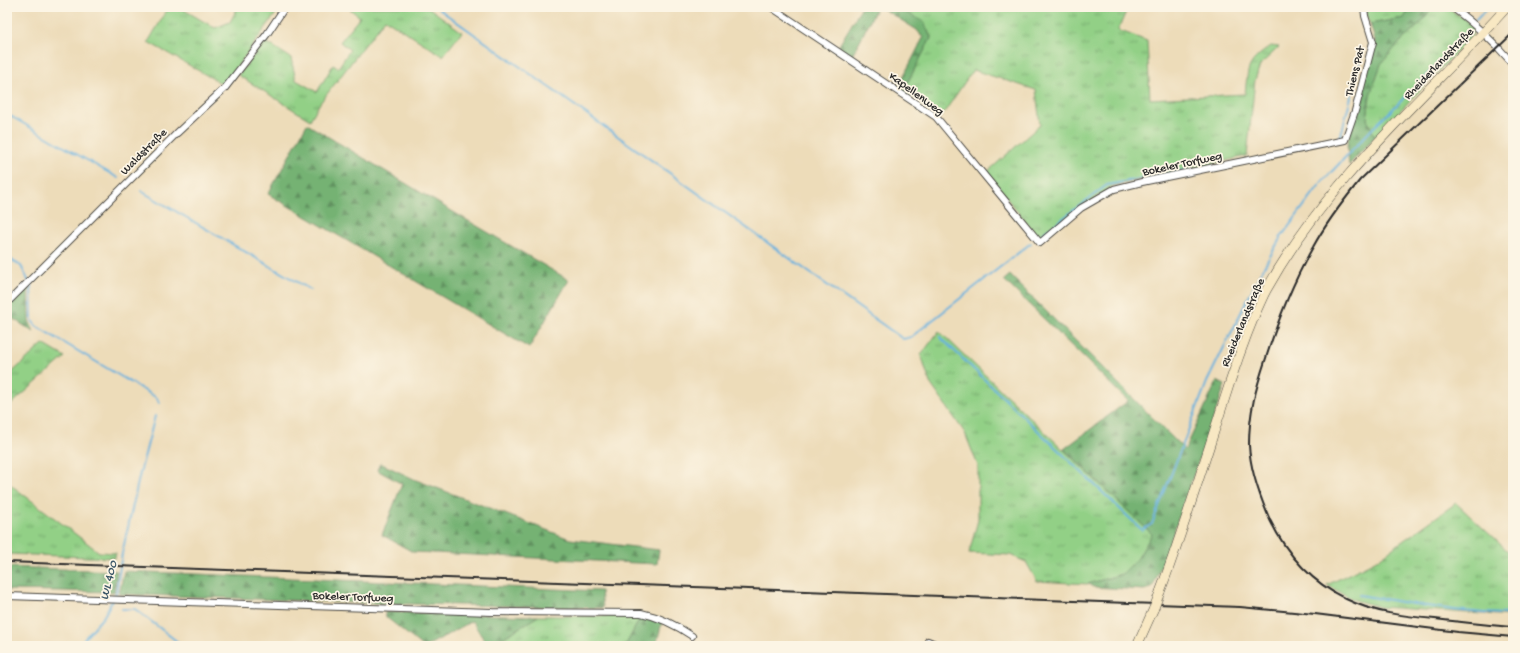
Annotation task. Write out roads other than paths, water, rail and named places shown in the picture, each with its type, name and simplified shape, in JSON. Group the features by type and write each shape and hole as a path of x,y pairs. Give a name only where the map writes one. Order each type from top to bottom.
{"main road":[{"name":"Rheiderlandstraße","path":"1137,646 1160,592 1238,356 1267,288 1307,225 1338,187 1370,150 1484,33 1507,7"}],"street":[{"name":"Waldstraße","path":"7,303 177,133 225,88 267,34 285,7"},
{"name":"Kapellenweg","path":"771,7 936,117 1040,243"},
{"name":"Thiens Pat","path":"1346,140 1373,42 1365,16 1364,7"},
{"path":"1452,7 1469,19 1499,47 1513,64"},
{"name":"Bokeler Torfweg","path":"1040,243 1081,208 1114,189 1346,140"},
{"name":"Bokeler Torfweg","path":"7,596 107,598 492,612 641,613 662,619 681,628 692,636"},
{"path":"928,641 940,646"}],"waterway":[{"path":"436,7 903,339 911,337 1031,243"},
{"path":"1476,20 1488,7"},
{"path":"940,337 1142,530 1152,524 1207,382 1260,274 1281,237 1321,183 1372,129 1425,78 1463,34"},
{"path":"1338,139 1341,135 1362,54"},
{"path":"7,114 118,178"},
{"path":"1041,235 1107,185 1187,170"},
{"path":"141,191 311,290"},
{"path":"7,257 21,266 31,286 32,320 36,326 157,398 159,403"},
{"name":"WL 400","path":"78,646 104,616 116,593 122,554 140,473 155,416"},
{"path":"1359,595 1455,610 1494,614 1513,614"},
{"path":"122,609 135,609 183,646"}],"railway":[{"path":"1513,33 1360,180 1323,229 1306,260 1281,315 1259,380 1254,400 1249,433 1251,464 1256,483 1270,520 1292,556 1311,576 1333,592 1346,599 1378,611 1412,617 1513,627"},
{"path":"7,562 1240,607 1315,614 1458,632 1513,637"}]}
